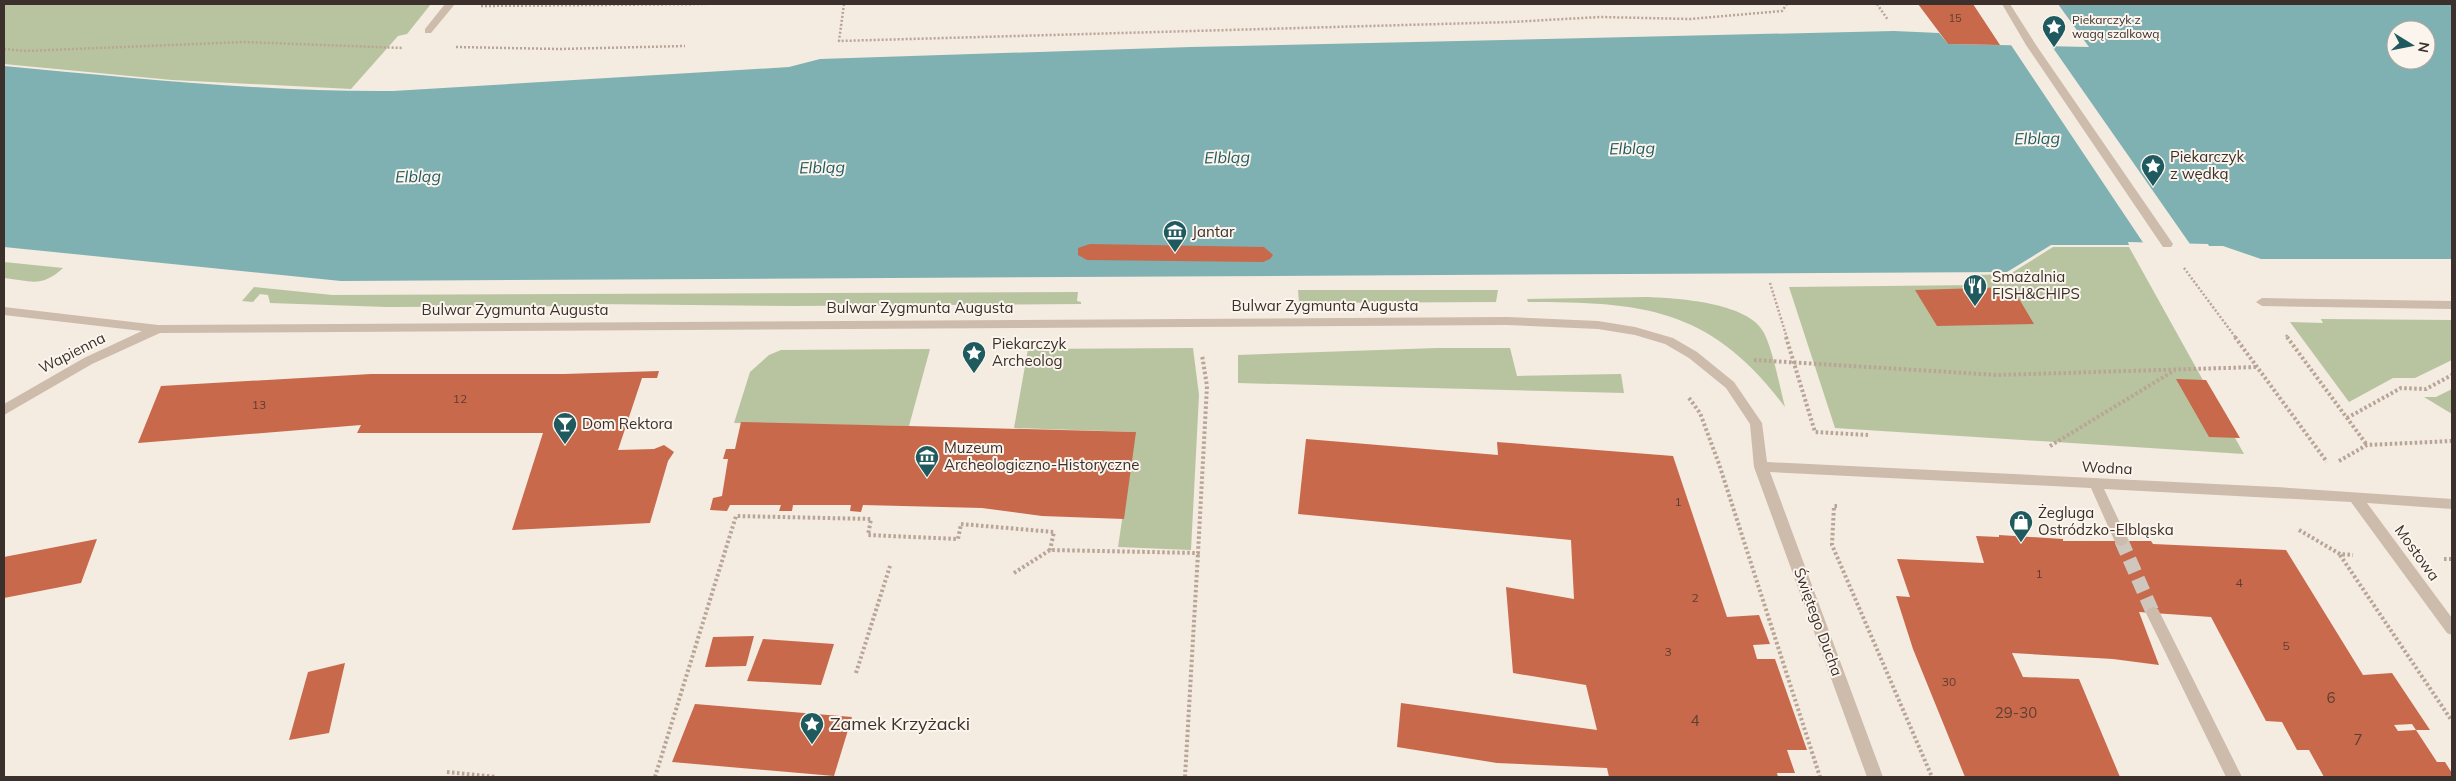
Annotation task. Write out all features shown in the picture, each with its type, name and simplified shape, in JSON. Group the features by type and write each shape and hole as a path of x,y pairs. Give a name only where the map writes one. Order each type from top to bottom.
{"street":[{"path":"2006,4 2031,45 2167,244"},
{"path":"428,31 448,5"},
{"path":"2262,302 2452,305"},
{"name":"Bulwar Zygmunta Augusta","path":"4,311 158,329 1516,322 1598,325 1635,331 1668,341 1693,355 1730,385 1756,423 1761,467"},
{"name":"Wapienna","path":"4,410 88,361 158,329"},
{"name":"Wodna","path":"1761,467 2355,496 2452,504"},
{"name":"Świętego Ducha","path":"1761,467 1874,777"},
{"path":"2096,483 2121,540"},
{"name":"Mostowa","path":"2355,496 2452,630"},
{"path":"2153,613 2234,777"}],"path":[{"path":"448,5 706,4"},
{"path":"844,4 839,41 1600,17 1690,19 1782,11 1787,4"},
{"path":"1876,4 1888,20"},
{"path":"4,49 26,51 244,42 408,49"},
{"path":"452,47 559,49 685,46"},
{"path":"2167,244 2330,467"},
{"path":"1770,283 1815,432"},
{"path":"1184,777 1207,386 1197,323"},
{"path":"2288,338 2367,445"},
{"path":"1749,359 1794,364 1998,376 2257,367"},
{"path":"2047,448 2175,370"},
{"path":"2347,418 2401,388 2426,389 2452,375"},
{"path":"1685,393 1700,413 1719,464 1820,777"},
{"path":"2338,462 2367,445 2442,443 2452,440"},
{"path":"1843,504 1834,506 1832,545 1932,777"},
{"path":"656,777 736,516 870,518 868,535 958,539 961,524 1054,532 1050,550"},
{"path":"1014,573 1050,550 1198,554"},
{"path":"2340,554 2452,721"},
{"path":"856,673 890,566"},
{"path":"447,772 496,777"}],"green space":[{"path":"4,4 431,4 407,34 398,36 351,89 172,80 4,64"},
{"path":"2053,247 2129,247 2244,454 1835,428 1789,287 1978,285 1973,275 2010,274"},
{"path":"4,262 63,268 48,278 36,282 4,278"},
{"path":"254,287 332,295 1078,292 1077,301 1081,302 1081,304 792,306 594,304 592,306 387,307 270,303 268,295 260,294 253,302 242,301"},
{"path":"1298,290 1498,290 1496,302 1299,303"},
{"path":"1646,297 1692,301 1728,308 1743,314 1756,323 1764,333 1771,350 1785,407 1757,374 1730,349 1702,330 1672,317 1641,309 1607,304 1528,302 1527,299"},
{"path":"2321,319 2451,320 2452,360 2415,378 2393,378 2349,402 2290,322 2323,323"},
{"path":"1193,348 1199,395 1191,550 1118,547 1135,432 1014,428 1028,349"},
{"path":"1437,348 1510,348 1517,376 1621,374 1624,393 1238,383 1238,355"},
{"path":"930,349 909,426 734,423 750,372 769,355 781,350"},
{"path":"2452,389 2452,414 2424,397 2436,397"}],"water":[{"name":"Elbląg","path":"2058,4 2452,4 2452,259 2261,259 2223,246 2209,246 2208,244 2128,242 2129,245 2051,245 2007,272 341,281 4,247 4,66 247,87 393,91 789,67 820,59 1191,47 1894,31 1939,33 1948,44 2089,47"}],"pier":[{"path":"2011,45 2051,45 2190,244 2144,244"}],"building":[{"path":"1918,4 1973,4 2000,45 1948,44"},
{"name":"Jantar","path":"1090,244 1264,247 1273,255 1270,259 1263,262 1087,260 1078,255 1078,248"},
{"name":"Smażalnia FISH&CHIPS","path":"2012,287 2034,324 1937,326 1915,290"},
{"path":"659,371 657,378 642,378 618,450 654,449 664,445 674,452 668,461 650,523 512,530 543,433 357,433 361,425 138,443 161,386 371,374 564,374"},
{"path":"2176,379 2206,380 2240,438 2209,437"},
{"name":"Muzeum Archeologiczno-Historyczne","path":"741,422 1136,432 1124,519 1042,516 982,508 863,505 861,512 850,511 851,505 793,505 792,511 779,511 781,505 730,505 727,511 710,510 713,498 722,496 728,459 723,459 726,449 735,449"},
{"path":"1306,439 1498,455 1497,442 1673,456 1727,617 1759,615 1770,644 1753,645 1757,659 1775,659 1807,750 1787,750 1795,773 1777,773 1778,777 1609,777 1607,768 1497,763 1397,747 1401,703 1597,730 1586,685 1513,673 1506,587 1574,599 1571,540 1298,514"},
{"path":"1999,535 2063,539 2063,541 2151,541 2153,544 2286,550 2363,675 2392,673 2430,730 2416,730 2437,762 2445,762 2452,773 2452,777 2324,777 2309,750 2297,750 2282,722 2266,721 2211,617 2139,612 2159,665 2113,659 2012,653 2023,677 2079,679 2120,777 1965,777 1913,649 1896,596 1910,597 1897,559 1984,563 1976,536 1999,537","holes":["2412,724 2416,730 2398,731 2394,725"]},
{"path":"97,539 81,583 4,598 4,557"},
{"path":"754,636 746,666 705,667 713,637"},
{"path":"763,639 834,644 821,685 747,681"},
{"path":"345,663 329,733 289,740 308,672"},
{"path":"695,704 852,717 834,776 672,762"}],"tunnel":[{"path":"2121,540 2153,613"}],"place":[{"name":"Piekarczyk z wagą szalkową","path":"2054,48"},
{"name":"Piekarczyk z wędką","path":"2153,187"},
{"name":"Jantar","path":"1175,253"},
{"name":"Smażalnia FISH&CHIPS","path":"1975,307"},
{"name":"Piekarczyk Archeolog","path":"974,374"},
{"name":"Dom Rektora","path":"565,445"},
{"name":"Muzeum Archeologiczno-Historyczne","path":"927,478"},
{"name":"Żegluga Ostródzko-Elbląska","path":"2021,543"},
{"name":"Zamek Krzyżacki","path":"812,745"}]}
